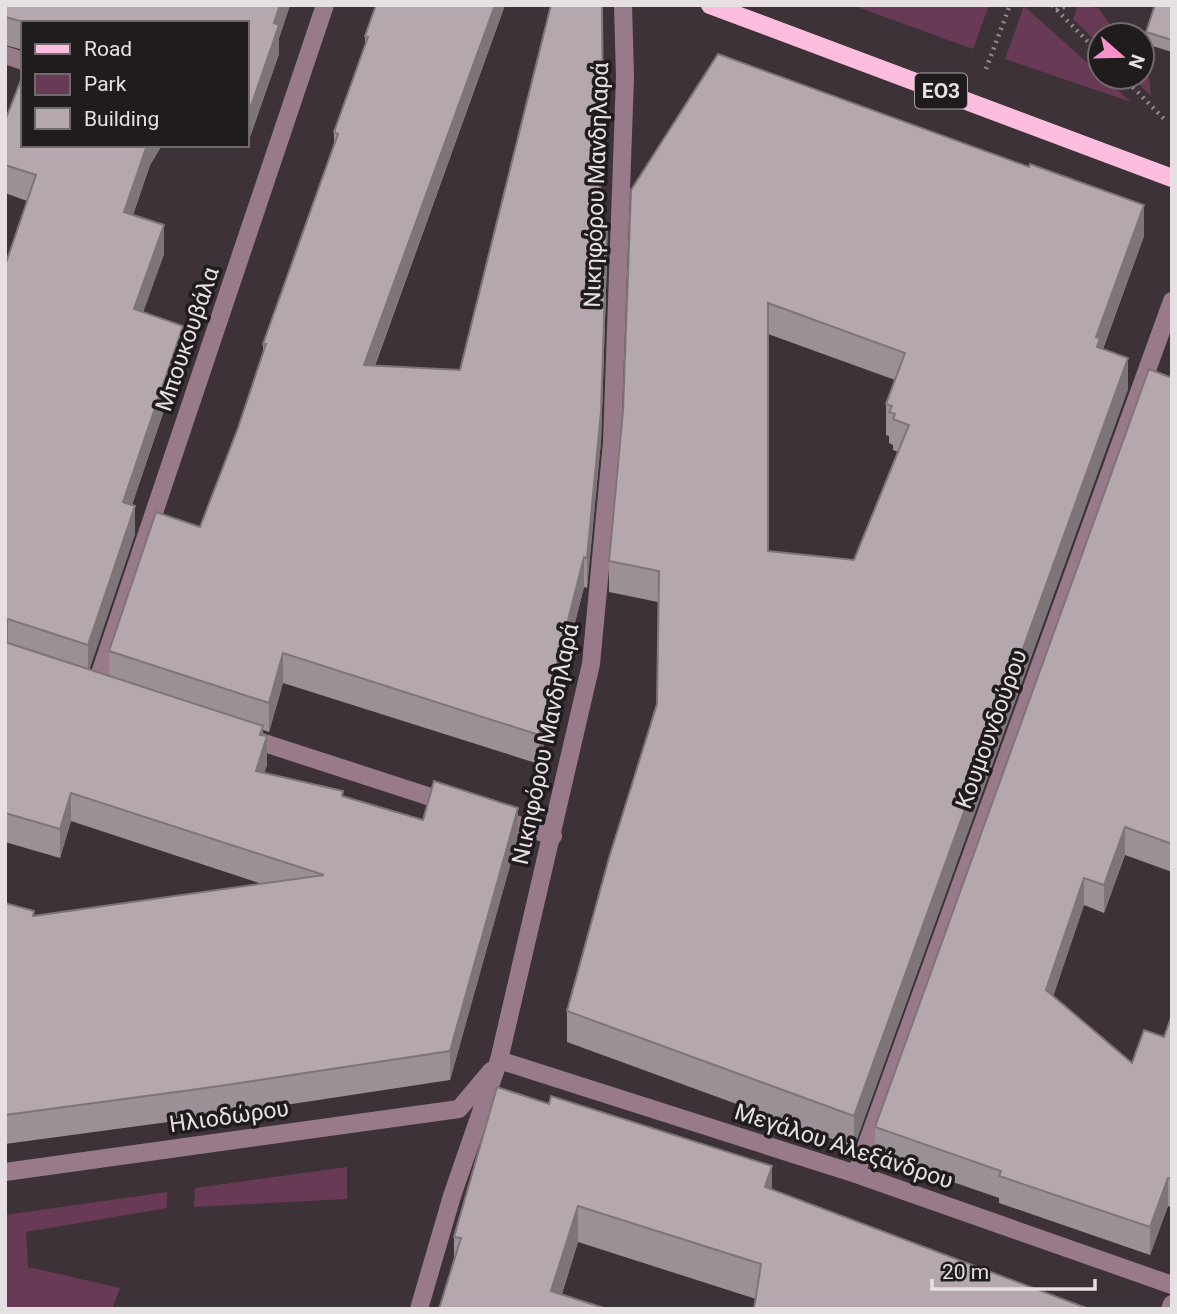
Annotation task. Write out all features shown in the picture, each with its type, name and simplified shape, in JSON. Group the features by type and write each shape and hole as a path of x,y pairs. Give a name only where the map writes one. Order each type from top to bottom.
{"main road":[{"name":"ΕΟ3","path":"710,5 1172,178"}],"street":[{"name":"Μπουκουβάλα","path":"95,688 325,5"},
{"name":"Νικηφόρου Μανδηλαρά","path":"419,1309 474,1130 499,1060 584,698 602,569 612,442 625,77 623,5"},
{"name":"Κουμουνδούρου","path":"856,1174 1172,302"},
{"path":"228,731 552,836"},
{"path":"474,1130 471,1118 459,1109 499,1060"},
{"name":"Μεγάλου Αλεξάνδρου","path":"499,1060 856,1174 1172,1285"},
{"name":"Ηλιοδώρου","path":"5,1172 459,1109"}],"path":[{"path":"986,69 1010,5"},
{"path":"1052,5 1086,40"},
{"path":"1056,10 1070,5"},
{"path":"1136,91 1167,122"}],"green space":[{"path":"852,5 989,5 973,49"},
{"path":"1078,5 1098,8 1108,21 1086,21 1086,32 1073,19"},
{"path":"1024,6 1086,62 1086,87 1005,59"},
{"path":"1099,91 1119,91 1131,102"},
{"path":"347,1167 347,1199 194,1207 195,1188"},
{"path":"167,1192 167,1208 26,1232 28,1267 120,1288 112,1309 5,1309 5,1215"}],"building":[{"path":"5,5 280,5 274,23 279,25 250,109 248,21 21,21 5,17"},
{"path":"376,5 495,5 364,365 460,370 551,5 602,5 603,109 598,244 607,229 601,412 587,558 584,557 539,735 283,653 269,703 109,651 156,512 200,527 238,428 266,344 263,344 338,134 334,132 368,37 365,36"},
{"path":"1155,5 1172,5 1172,40 1156,35 1156,21 1150,21"},
{"path":"718,54 1029,167 1030,164 1144,205 1096,337 1100,338 1097,347 1128,358 854,1116 567,1011 609,858 657,704 659,571 609,561 623,411 631,190","holes":["768,303 905,353 886,404 892,406 889,412 895,414 893,419 909,425 854,560 768,551"]},
{"path":"21,80 21,147 146,147 124,212 164,225 134,309 183,326 123,502 135,506 88,645 5,620 5,263 36,175 5,165 5,121"},
{"path":"1149,369 1172,378 1172,844 1125,827 1104,885 1084,878 1046,990 1132,1063 1144,1030 1164,1037 1172,1015 1172,1178 1168,1178 1150,1227 999,1176 1001,1171 875,1127"},
{"path":"5,642 263,726 260,735 267,736 256,771 343,791 342,796 423,820 434,781 518,808 450,1051 5,1115 5,903 34,911 33,916 324,875 71,793 60,829 5,813"},
{"path":"497,1087 549,1104 551,1096 772,1166 765,1187 1089,1309 754,1309 761,1264 578,1206 551,1291 607,1309 439,1309 461,1238 454,1237"}]}
